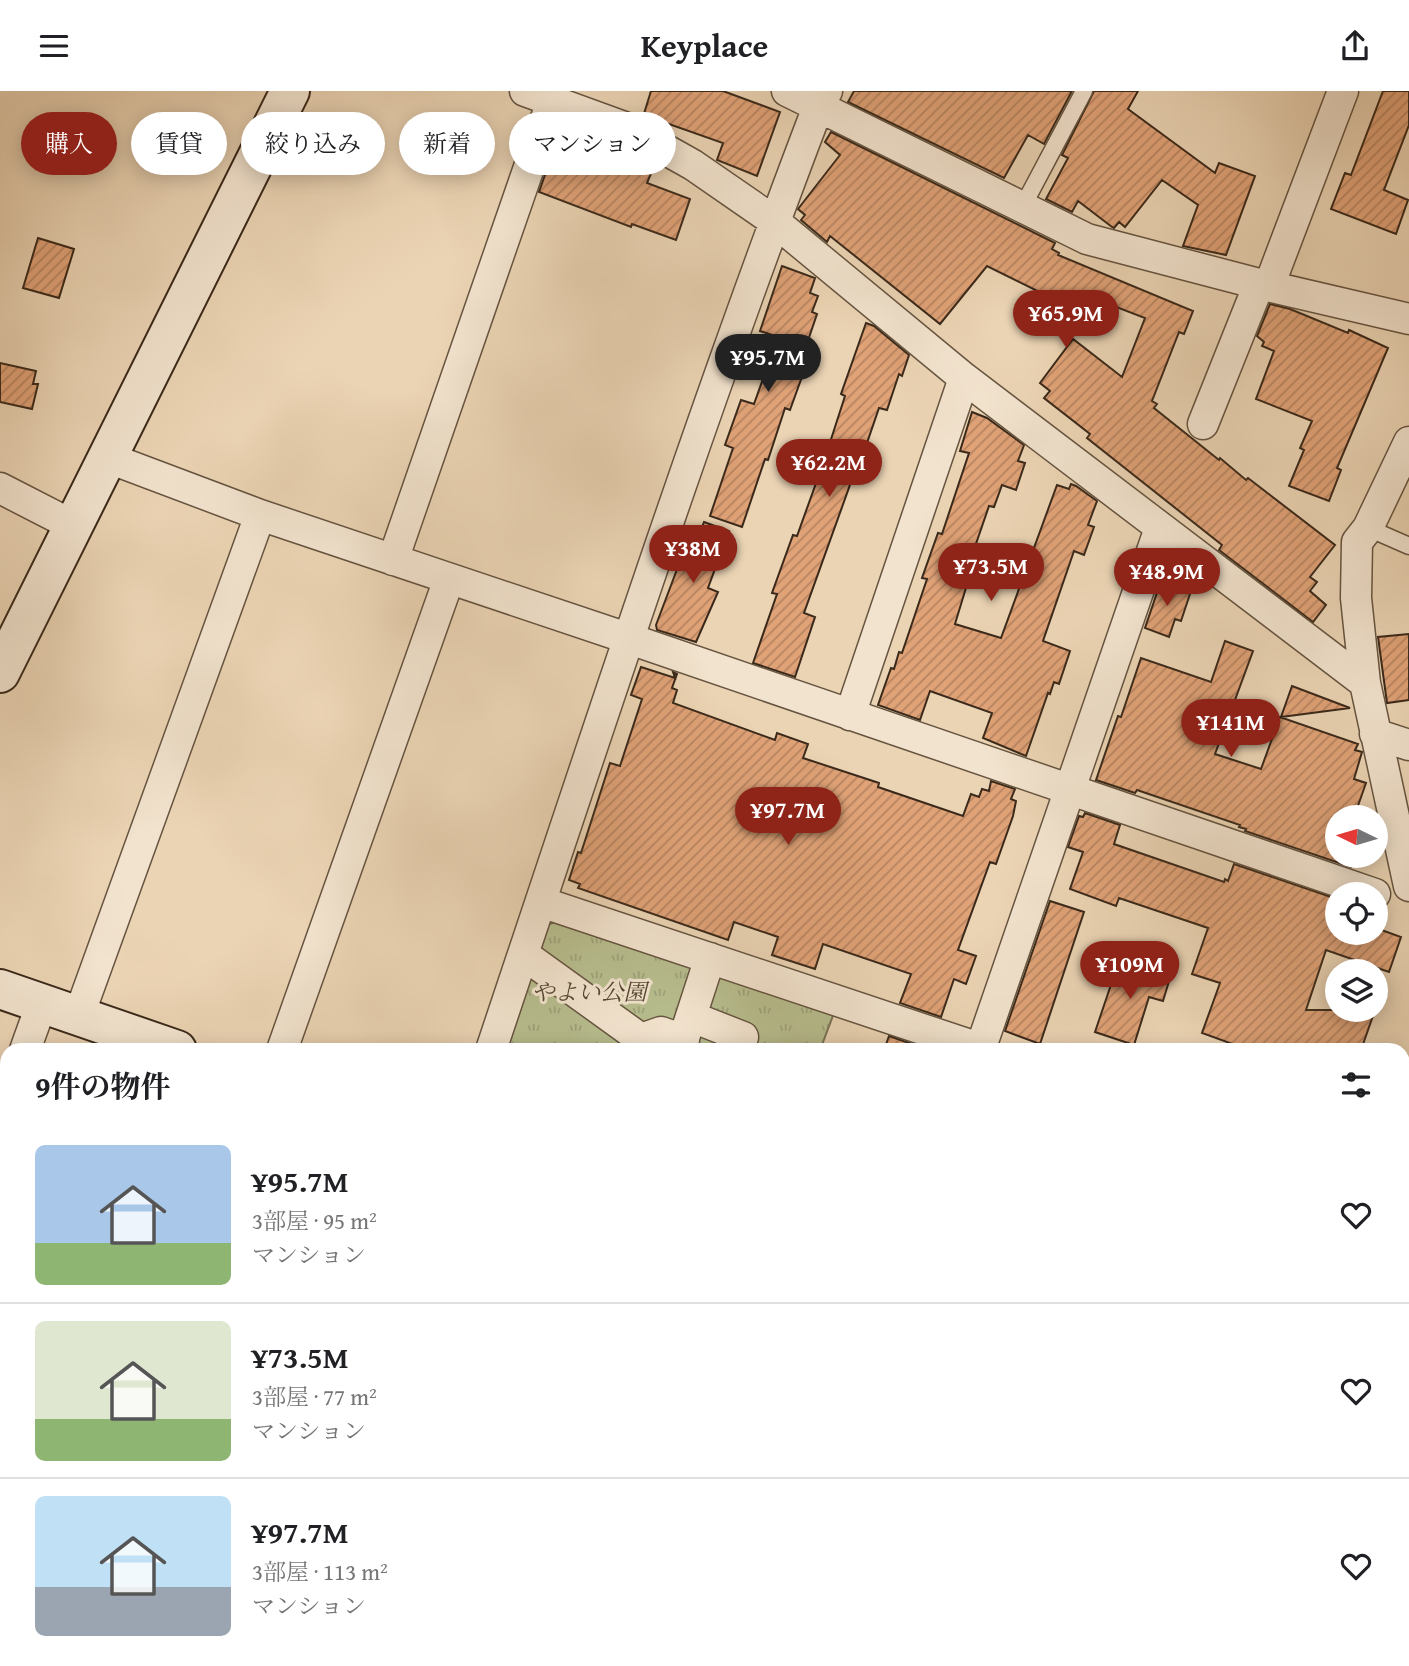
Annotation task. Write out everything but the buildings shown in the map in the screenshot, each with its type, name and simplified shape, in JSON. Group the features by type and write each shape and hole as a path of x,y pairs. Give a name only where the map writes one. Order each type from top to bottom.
{"street":[{"path":"1,669 289,91"},
{"path":"787,91 822,99 1087,239 1409,319"},
{"path":"1203,423 1264,285 1343,91"},
{"path":"393,560 538,96 627,128 693,165 774,221 964,378 1365,683"},
{"path":"493,1043 628,638 774,221 822,99"},
{"path":"850,715 964,378"},
{"path":"1409,442 1368,528 1357,542 1356,598 1365,683 1409,886"},
{"path":"106,457 260,515 1340,882"},
{"path":"0,488 72,525"},
{"path":"79,1015 260,515"},
{"path":"984,1043 1160,528"},
{"path":"284,1043 449,579"},
{"path":"1375,734 1409,745"},
{"path":"1388,899 1409,906"},
{"path":"541,902 964,1043"},
{"path":"523,954 638,1043"},
{"path":"685,1036 710,958"},
{"path":"0,989 157,1043"},
{"path":"27,1043 41,1003"},
{"path":"641,1043 661,1033 743,1037"}],"lane":[{"path":"1023,206 1084,91"},
{"path":"1368,528 1409,546"}],"green space":[{"name":"やよい公園","path":"561,920 834,1013 823,1043 507,1043 547,925"}]}
